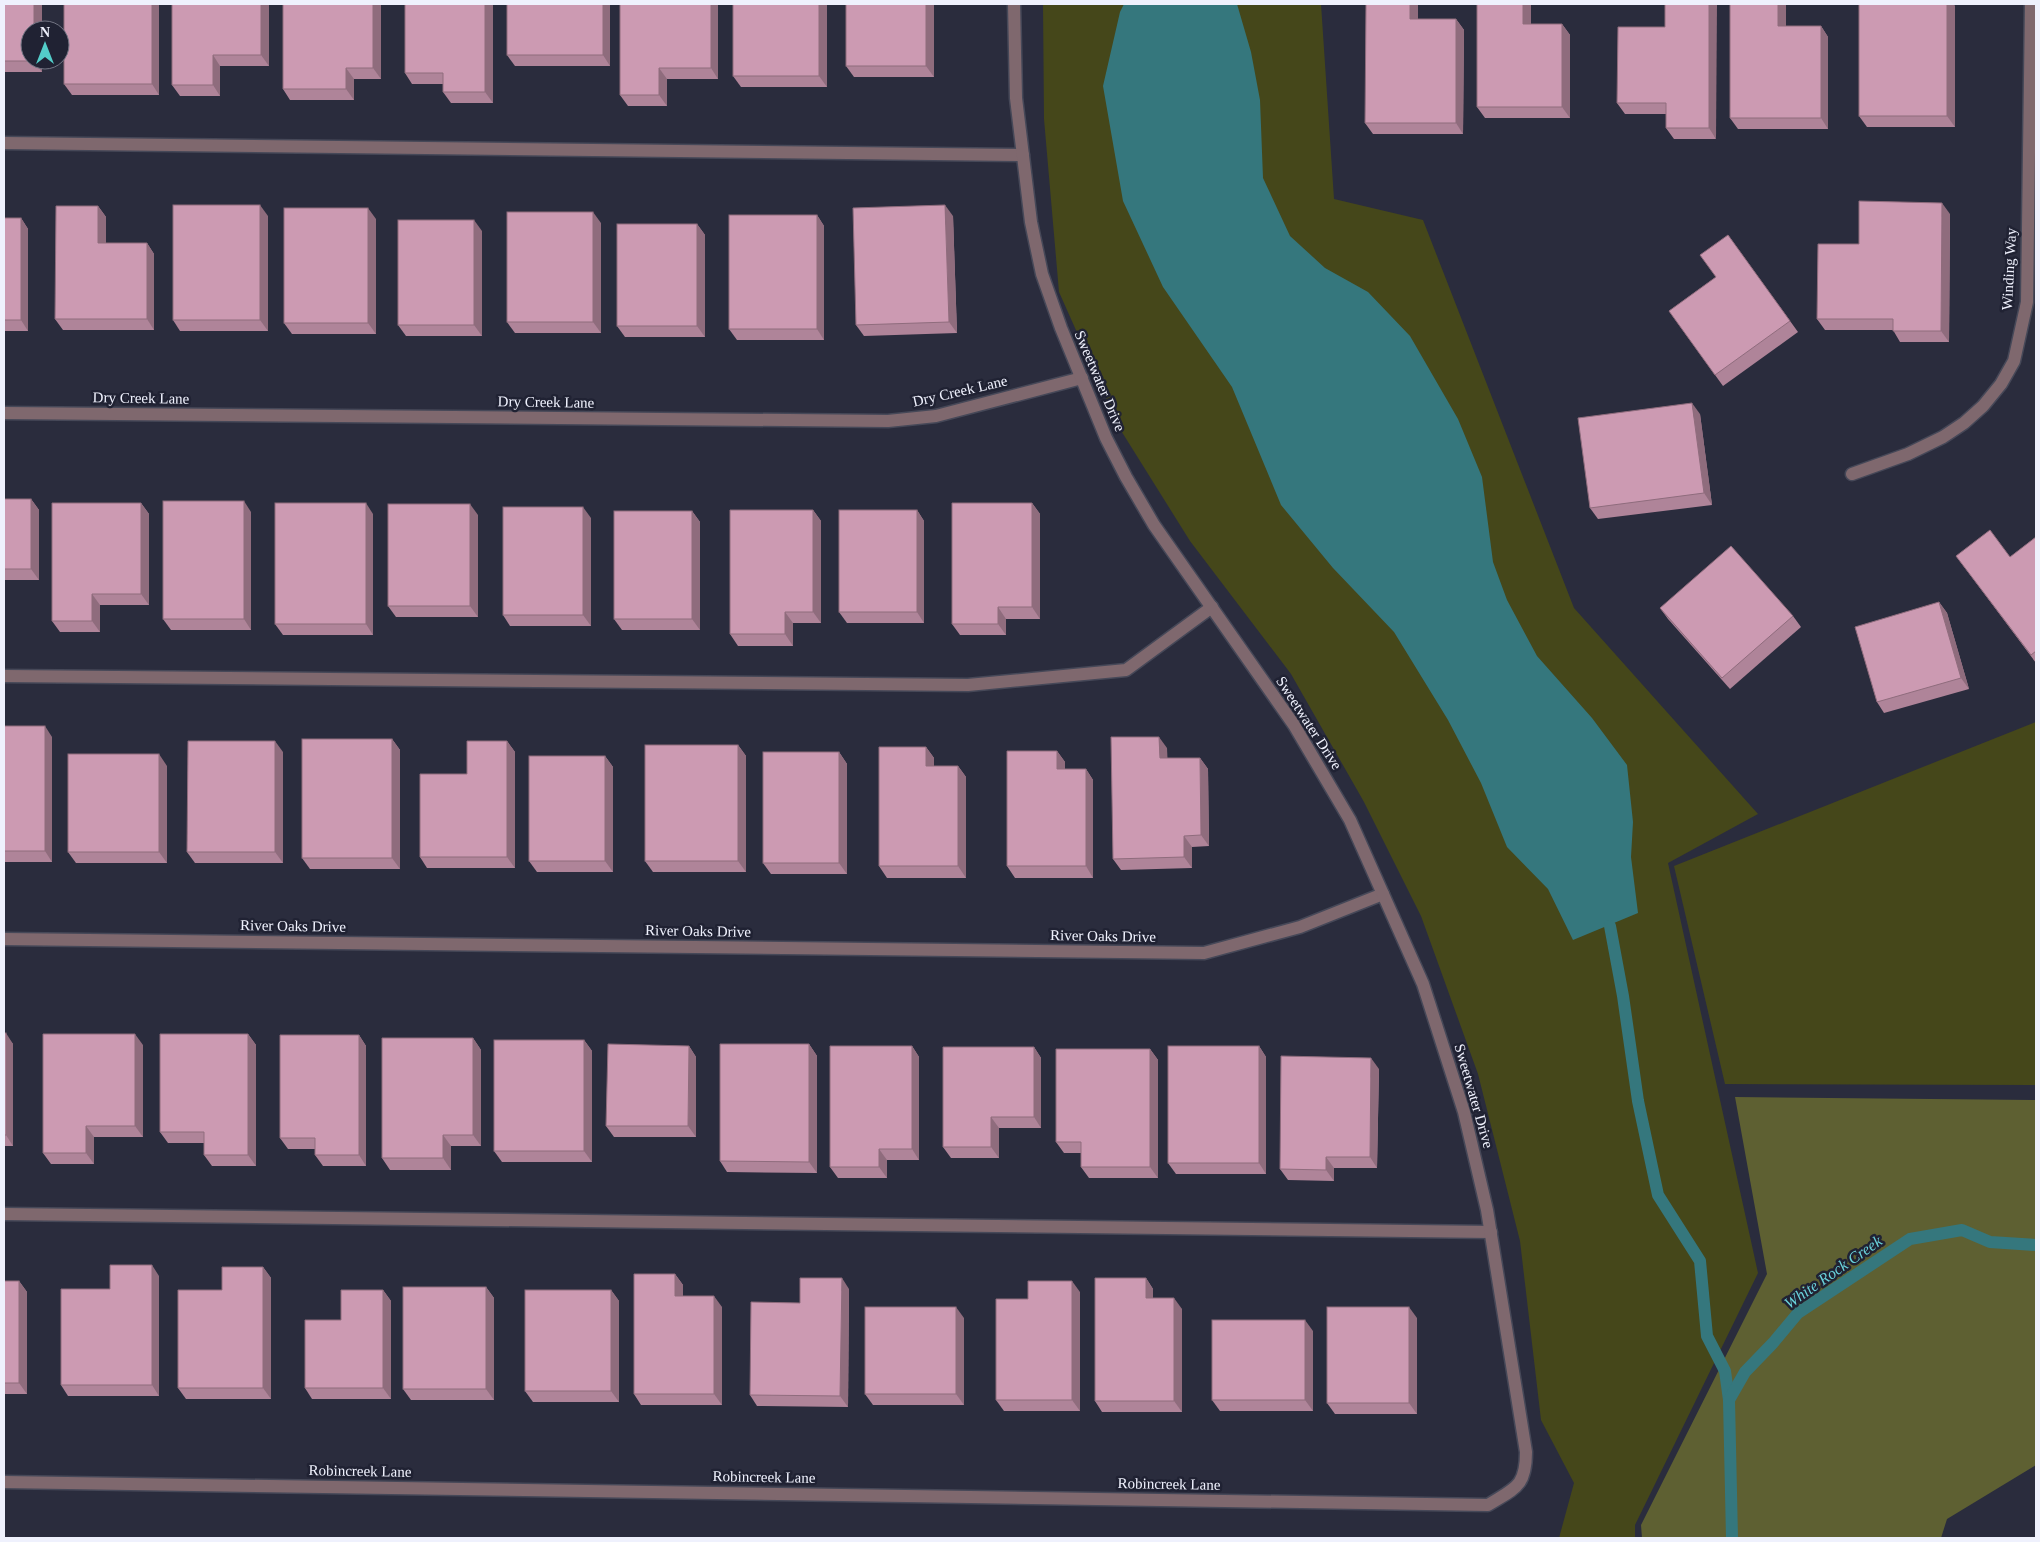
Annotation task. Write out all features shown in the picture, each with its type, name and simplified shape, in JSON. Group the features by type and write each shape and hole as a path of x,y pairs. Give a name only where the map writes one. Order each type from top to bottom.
{"street":[{"name":"Sweetwater Drive","path":"1014,4 1016,98 1031,222 1042,274 1061,328 1106,438 1126,478 1154,525 1294,725 1350,820 1424,984 1464,1112 1491,1232 1526,1452 1526,1470 1519,1485"},
{"name":"Winding Way","path":"1852,474 1908,454 1943,437 1964,423 1983,406 2001,384 2014,362 2027,302 2031,4"},
{"path":"4,143 1023,155"},
{"name":"Dry Creek Lane","path":"4,413 888,422 936,416 1082,378"},
{"path":"4,676 968,685 1126,670 1212,607"},
{"name":"River Oaks Drive","path":"4,939 1204,953 1300,927 1383,894"},
{"path":"4,1214 1491,1232"},
{"name":"Robincreek Lane","path":"4,1482 1488,1505 1519,1485"}],"shaded area":[{"path":"1043,4 1321,4 1334,199 1423,220 1574,608 1758,814 1668,863 1758,1273 1635,1525 1635,1538 1559,1538 1574,1483 1541,1420 1520,1241 1478,1074 1421,916 1364,802 1291,674 1190,541 1120,429 1059,292 1044,119"},
{"path":"1124,4 1237,4 1251,52 1260,100 1263,178 1290,236 1325,268 1368,292 1410,336 1458,419 1482,477 1493,562 1507,600 1537,656 1592,718 1627,765 1633,822 1631,857 1638,913 1573,940 1548,889 1507,847 1481,783 1448,720 1394,632 1333,568 1281,505 1232,387 1163,287 1123,201 1103,86 1120,12"},
{"path":"2036,722 2036,1085 1725,1084 1674,866"},
{"path":"1735,1097 2036,1100 2036,1465 1947,1519 1941,1538 1642,1538 1641,1525 1767,1274"}],"building":[{"path":"4,4 34,4 34,20 20,20 20,61 4,61"},
{"path":"64,4 152,4 152,84 64,84 64,70 70,70 70,20 64,20"},
{"path":"172,4 261,4 261,55 213,55 213,85 172,85"},
{"path":"283,4 373,4 373,68 346,68 346,89 283,89"},
{"path":"405,4 485,4 485,92 443,92 443,73 405,73"},
{"path":"507,4 603,4 603,55 507,55"},
{"path":"620,4 711,4 711,68 659,68 659,95 620,95"},
{"path":"733,4 819,4 819,76 733,76"},
{"path":"846,4 926,4 926,66 846,66"},
{"path":"1366,4 1410,4 1410,19 1456,19 1456,123 1365,123"},
{"path":"1477,4 1523,4 1523,24 1562,24 1562,107 1477,107"},
{"path":"1665,4 1709,4 1709,128 1666,128 1666,103 1617,103 1618,27 1665,27"},
{"path":"1730,4 1778,4 1778,26 1821,26 1821,118 1730,118"},
{"path":"1859,4 1947,4 1947,116 1859,116"},
{"path":"1859,201 1942,203 1941,331 1893,331 1893,319 1817,319 1818,244 1859,244"},
{"path":"173,205 260,205 260,320 173,320"},
{"path":"945,205 949,322 856,325 853,208"},
{"path":"56,206 98,206 98,243 147,243 147,319 55,319"},
{"path":"284,208 368,208 368,323 284,323"},
{"path":"507,212 593,212 593,322 507,322"},
{"path":"729,215 817,215 817,329 729,329"},
{"path":"4,218 21,218 21,320 4,320"},
{"path":"398,220 474,220 474,325 398,325"},
{"path":"617,224 697,224 697,326 617,326"},
{"path":"1728,235 1790,321 1715,375 1669,311 1716,277 1700,255"},
{"path":"1692,403 1704,493 1590,508 1578,418"},
{"path":"4,499 31,499 31,569 4,569"},
{"path":"163,501 244,501 244,619 163,619"},
{"path":"52,503 141,503 141,594 92,594 92,621 52,621"},
{"path":"275,503 366,503 366,624 275,624"},
{"path":"952,503 1032,503 1032,607 998,607 998,624 952,624"},
{"path":"388,504 470,504 470,606 388,606"},
{"path":"503,507 583,507 583,615 503,615"},
{"path":"730,510 813,510 813,612 785,612 785,634 730,634"},
{"path":"839,510 917,510 917,612 839,612"},
{"path":"614,511 692,511 692,619 614,619"},
{"path":"1990,530 2010,557 2036,537 2036,651 2031,655 1956,556"},
{"path":"1731,546 1793,616 1722,678 1660,608"},
{"path":"1939,602 1961,678 1877,702 1855,627"},
{"path":"4,726 45,726 45,851 4,851"},
{"path":"1111,737 1159,737 1160,758 1200,758 1201,835 1184,836 1184,857 1113,859"},
{"path":"302,739 392,739 392,858 302,858"},
{"path":"188,741 275,741 275,852 187,852"},
{"path":"467,741 507,741 507,857 420,857 420,774 467,774"},
{"path":"645,745 738,745 738,861 645,861"},
{"path":"879,747 926,747 926,766 958,766 958,866 879,866"},
{"path":"1007,751 1057,751 1057,769 1086,769 1086,866 1007,866"},
{"path":"763,752 839,752 839,863 763,863"},
{"path":"68,754 159,754 159,852 68,852"},
{"path":"529,756 605,756 605,861 529,861"},
{"path":"4,1033 6,1033 6,1135 4,1135"},
{"path":"43,1034 135,1034 135,1126 86,1126 86,1153 43,1153"},
{"path":"160,1034 248,1034 248,1155 204,1155 204,1132 160,1132"},
{"path":"280,1035 359,1035 359,1155 315,1155 315,1138 280,1138"},
{"path":"382,1038 473,1038 473,1135 443,1135 443,1158 382,1158"},
{"path":"494,1040 584,1040 584,1151 494,1151"},
{"path":"608,1044 689,1046 688,1126 606,1126"},
{"path":"720,1044 809,1044 809,1162 720,1161"},
{"path":"830,1046 912,1046 912,1149 879,1149 879,1167 830,1167"},
{"path":"1168,1046 1259,1046 1259,1163 1168,1163"},
{"path":"943,1047 1034,1047 1034,1117 991,1117 991,1147 943,1147"},
{"path":"1056,1049 1150,1049 1150,1167 1081,1167 1081,1142 1056,1142"},
{"path":"1281,1056 1371,1058 1370,1157 1326,1157 1326,1170 1280,1169"},
{"path":"110,1265 152,1265 152,1385 61,1385 61,1289 110,1289"},
{"path":"222,1267 263,1267 263,1388 178,1388 178,1290 222,1290"},
{"path":"634,1274 675,1274 675,1296 714,1296 714,1394 634,1394"},
{"path":"800,1278 842,1278 840,1396 750,1395 751,1302 800,1303"},
{"path":"1095,1278 1146,1278 1146,1298 1174,1298 1174,1401 1095,1401"},
{"path":"4,1281 19,1281 19,1383 4,1383"},
{"path":"1028,1281 1072,1281 1072,1400 996,1400 996,1299 1028,1299"},
{"path":"403,1287 486,1287 486,1389 403,1389"},
{"path":"341,1290 383,1290 383,1388 305,1388 305,1320 341,1320"},
{"path":"525,1290 611,1290 611,1391 525,1391"},
{"path":"865,1307 956,1307 956,1394 865,1394"},
{"path":"1327,1307 1409,1307 1409,1403 1327,1403"},
{"path":"1212,1320 1305,1320 1305,1400 1212,1400"}],"waterway":[{"path":"1610,926 1623,996 1638,1101 1658,1195 1700,1261 1707,1336 1725,1371 1729,1400"},
{"name":"White Rock Creek","path":"1732,1538 1729,1400 1745,1372 1798,1313 1910,1239 1962,1230 1990,1242 2036,1245"}]}
